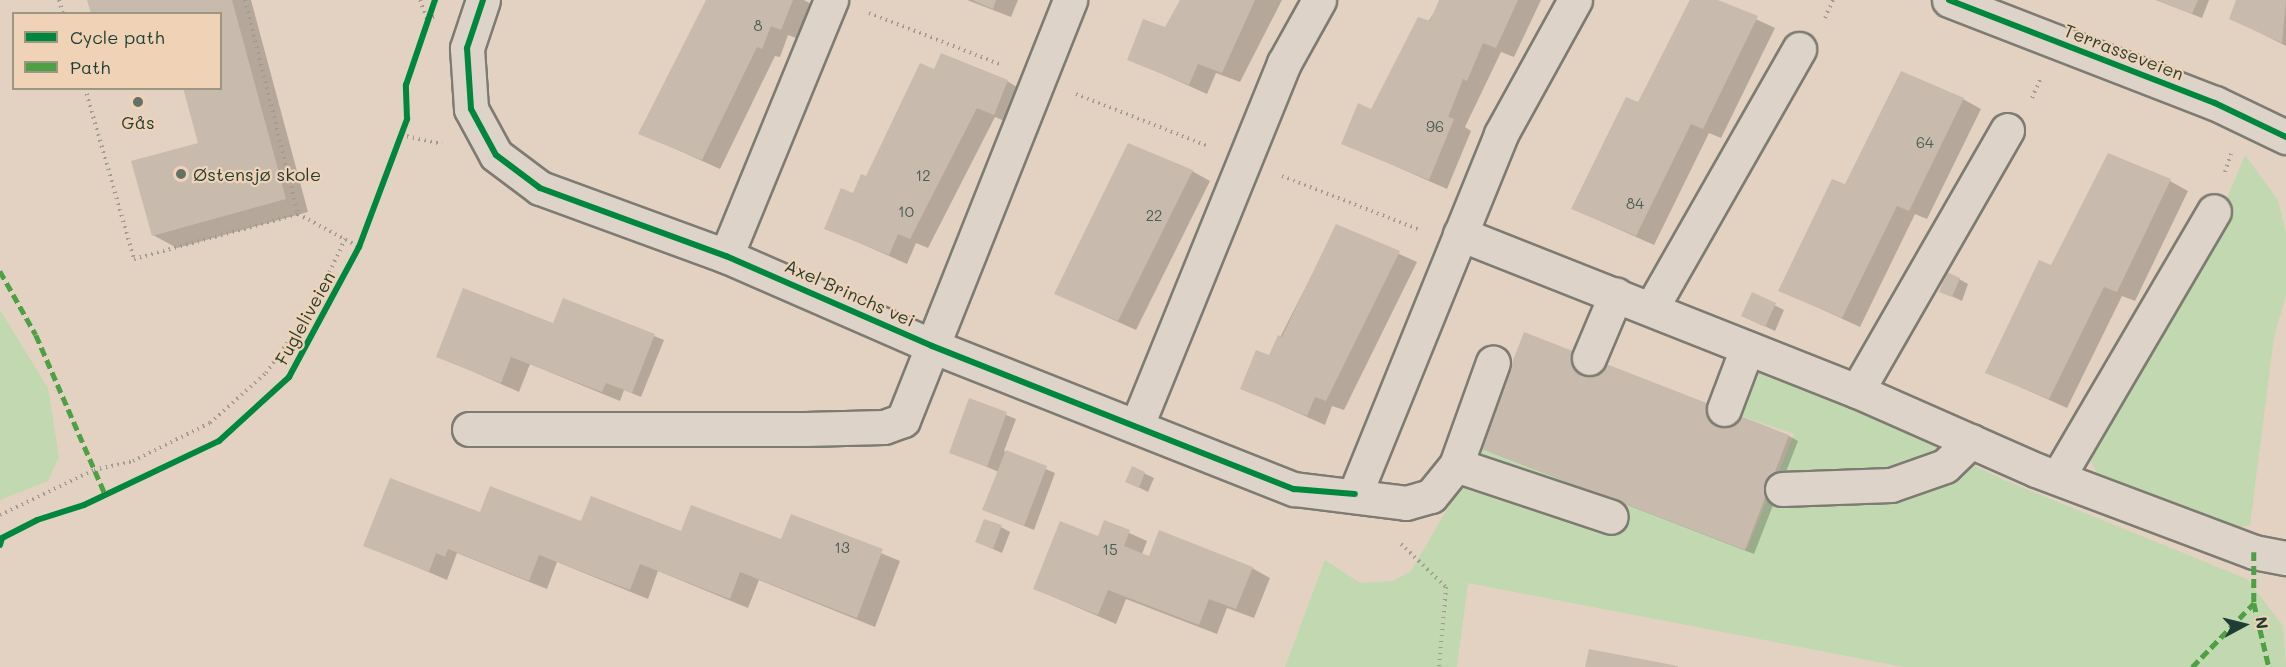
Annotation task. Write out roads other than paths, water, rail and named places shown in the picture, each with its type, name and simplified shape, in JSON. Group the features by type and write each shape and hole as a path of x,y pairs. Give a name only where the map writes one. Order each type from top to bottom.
{"street":[{"name":"Axel Brinchs vei","path":"483,0 467,48 466,82 480,135 496,155 540,188 726,256 932,346 1137,425 1294,489 1355,494 1406,503 1431,496 1456,465 1493,363"},
{"path":"469,429 884,427 903,420 1035,78 1070,0"},
{"path":"1137,425 1284,63 1319,0"},
{"path":"1355,494 1501,134 1575,0"},
{"name":"Terrasseveien","path":"1949,0 2245,116 2286,137"},
{"path":"726,256 845,4"},
{"path":"1652,307 1799,49"},
{"path":"1857,391 2007,130"},
{"path":"2058,477 2214,211"},
{"path":"1457,238 1652,307 2058,477 2254,552 2286,558"},
{"path":"1589,358 1617,294"},
{"path":"1724,409 1747,348"},
{"path":"1782,489 1891,485 1944,466 1971,441"},
{"path":"1456,465 1611,517"}],"place":[{"name":"Gås","path":"138,102"},
{"name":"Østensjø skole","path":"181,174"}]}
